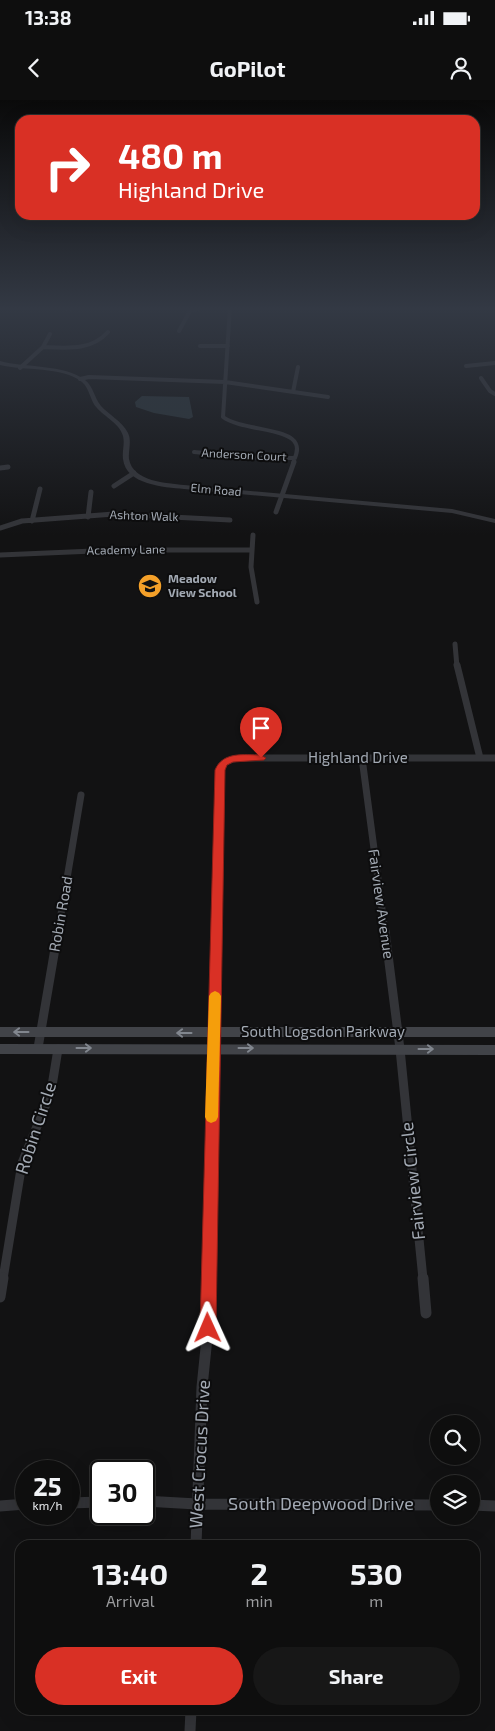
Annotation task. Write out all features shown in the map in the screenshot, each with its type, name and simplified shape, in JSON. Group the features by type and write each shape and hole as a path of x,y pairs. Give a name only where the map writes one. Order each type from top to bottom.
{"main road":[{"name":"South Logsdon Parkway","path":"0,1032 495,1032"},
{"name":"South Logsdon Parkway","path":"0,1049 495,1050"}],"street":[{"path":"85,383 98,406 124,432 127,442 127,463 134,473 114,486"},
{"path":"225,383 222,415 224,420 239,427 278,432 296,441 298,447 295,458 276,512"},
{"path":"233,383 328,397"},
{"path":"293,392 296,383"},
{"path":"484,383 495,394"},
{"name":"Anderson Court","path":"194,452 261,458 295,458"},
{"path":"0,468 8,466"},
{"name":"Elm Road","path":"134,473 148,480 169,485 452,512 478,516 495,522"},
{"path":"32,521 40,489"},
{"path":"88,517 91,492"},
{"name":"Ashton Walk","path":"0,528 32,521 114,514 230,520"},
{"path":"253,535 251,567 257,602"},
{"name":"Academy Lane","path":"0,555 117,550 251,550"},
{"path":"455,644 457,665 480,758"},
{"name":"Fairview Avenue","path":"362,758 400,1049"},
{"name":"Highland Drive","path":"223,763 231,759 495,758"},
{"name":"West Crocus Drive","path":"196,1540 202,1387 208,1328 220,770 223,763"},
{"name":"Robin Road","path":"38,1048 81,795"},
{"name":"Robin Circle","path":"0,1297 22,1163 51,1092 58,1048"},
{"name":"Fairview Circle","path":"400,1049 426,1313"},
{"name":"South Deepwood Drive","path":"155,1501 197,1504 430,1505"},
{"path":"0,1506 15,1505"},
{"path":"480,1506 495,1506"},
{"path":"190,1731 191,1715"}],"shaded area":[{"path":"142,396 189,397 193,417 189,419 154,413 136,407 135,402"}],"slow traffic":[{"path":"211,1117 215,996"}],"place":[{"name":"Meadow View School","path":"150,586"}],"route":[{"path":"208,1328 208,1237 220,770 226,760 261,758"}]}
